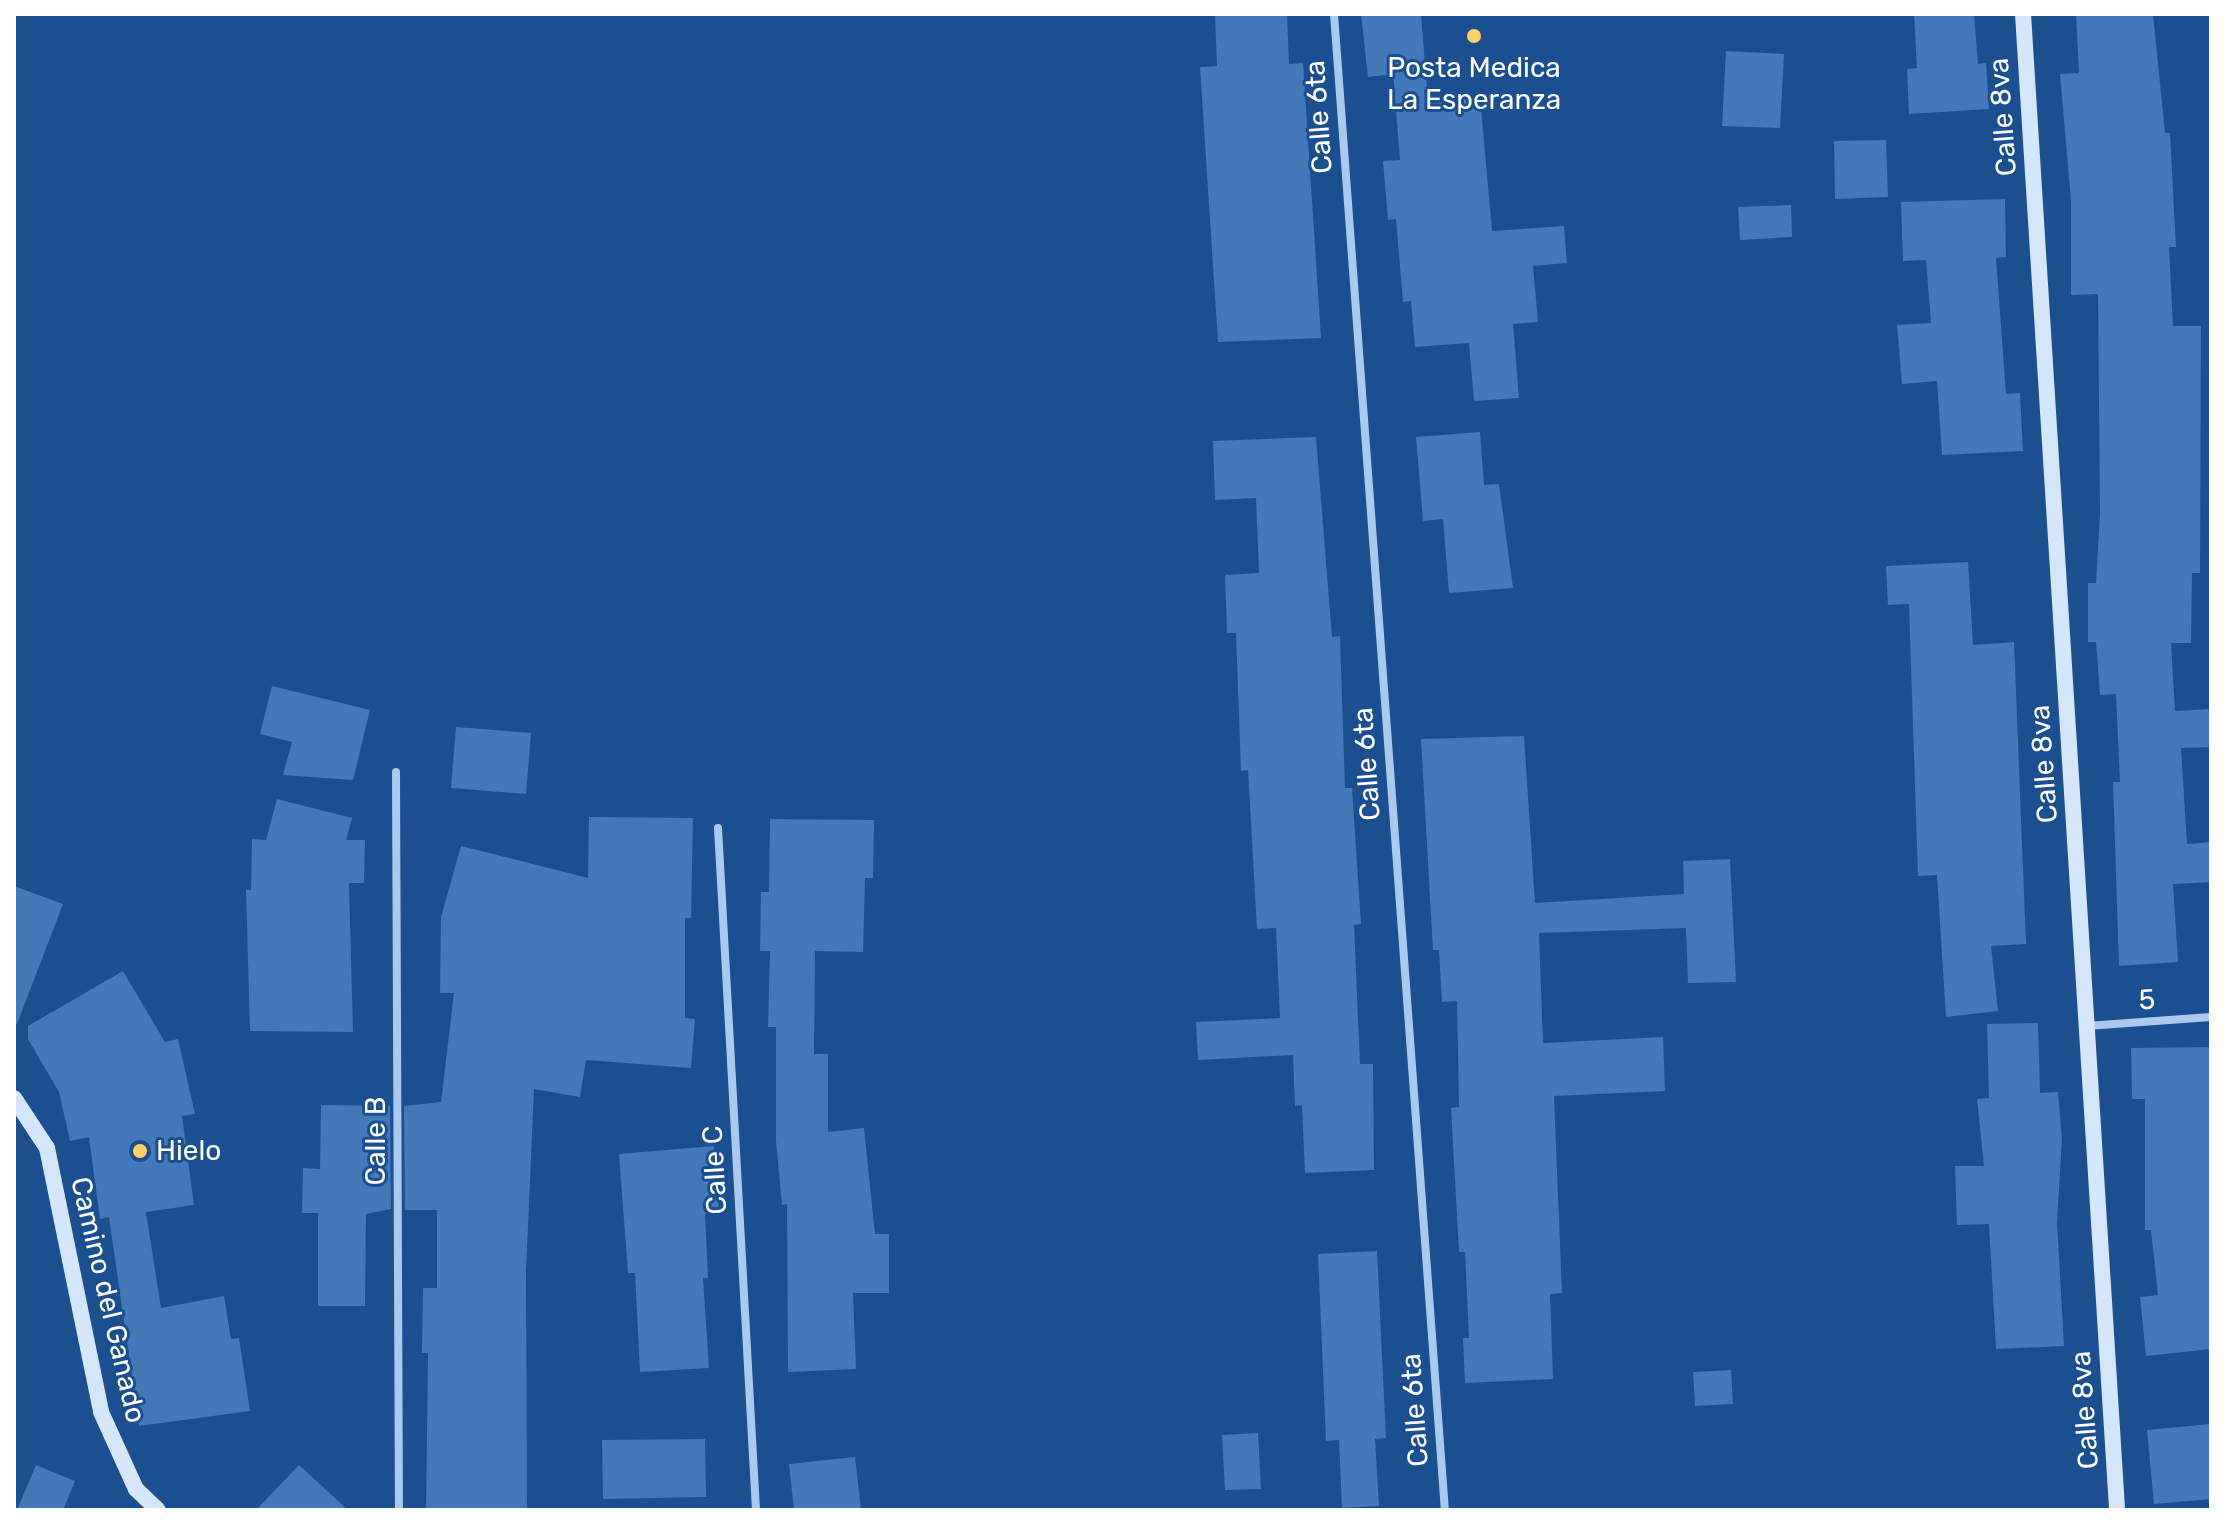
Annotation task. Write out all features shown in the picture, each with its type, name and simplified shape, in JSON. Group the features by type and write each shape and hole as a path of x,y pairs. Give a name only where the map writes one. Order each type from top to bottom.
{"street":[{"name":"Calle 6ta","path":"1334,14 1445,1510"},
{"name":"Calle 8va","path":"2023,14 2117,1510"},
{"name":"Calle B","path":"396,772 399,1510"},
{"name":"Calle C","path":"718,828 756,1510"},
{"name":"5","path":"2087,1026 2211,1017"},
{"name":"Camino del Ganado","path":"14,1098 47,1148 101,1412 136,1489 158,1510"}],"building":[{"path":"1215,14 1287,14 1289,64 1303,63 1321,338 1218,342 1200,67 1217,66"},
{"path":"1361,14 1421,14 1428,102 1480,97 1492,231 1564,226 1567,263 1533,266 1538,322 1513,324 1519,398 1474,401 1469,343 1415,347 1411,301 1403,302 1396,219 1388,220 1383,161 1400,160 1393,74 1368,77"},
{"path":"1914,14 1974,14 1978,64 1986,63 1989,109 1909,114 1907,69 1917,68"},
{"path":"2076,14 2153,14 2165,133 2170,133 2176,247 2169,247 2173,326 2201,326 2200,573 2192,573 2191,643 2171,643 2175,711 2211,709 2211,747 2181,748 2187,844 2211,842 2211,882 2173,884 2178,962 2119,966 2113,782 2120,782 2116,694 2100,695 2096,642 2088,642 2088,583 2096,583 2100,513 2098,294 2071,295 2071,201 2060,74 2079,73"},
{"path":"1726,51 1784,54 1780,128 1722,126"},
{"path":"1886,140 1888,197 1835,199 1834,141"},
{"path":"2005,199 2006,257 1996,258 2006,394 2020,393 2023,451 1942,455 1937,381 1902,384 1897,325 1931,323 1926,260 1903,261 1901,202"},
{"path":"1791,205 1792,237 1740,240 1738,207"},
{"path":"1480,432 1484,485 1499,484 1513,588 1449,593 1443,519 1423,521 1416,437"},
{"path":"1316,437 1332,637 1340,636 1345,788 1352,788 1361,924 1354,925 1360,1064 1373,1064 1374,1170 1305,1173 1302,1105 1295,1106 1293,1055 1198,1060 1196,1022 1280,1018 1276,928 1257,929 1248,770 1241,771 1236,633 1227,633 1225,575 1259,573 1256,498 1215,500 1213,441"},
{"path":"1968,562 1973,645 2014,642 2026,944 1991,946 1998,1011 1946,1017 1937,875 1918,876 1909,604 1888,605 1886,566"},
{"path":"272,686 370,710 353,780 283,775 292,742 260,734"},
{"path":"456,727 531,733 526,794 451,788"},
{"path":"1524,736 1535,903 1684,894 1683,861 1730,859 1736,982 1688,983 1686,928 1539,933 1543,1043 1663,1037 1665,1091 1554,1096 1562,1293 1550,1294 1553,1379 1465,1383 1463,1338 1469,1338 1465,1252 1459,1252 1451,1108 1459,1107 1457,1001 1442,1002 1439,950 1433,950 1421,739"},
{"path":"277,799 352,818 346,840 365,840 364,883 349,883 353,1032 250,1031 246,890 251,890 252,839 266,840"},
{"path":"589,817 693,818 691,918 685,918 685,1018 695,1019 691,1068 586,1060 580,1097 534,1089 526,1272 527,1510 426,1510 428,1353 422,1353 423,1288 437,1288 437,1210 405,1210 404,1106 441,1102 454,993 440,993 441,917 461,846 588,878"},
{"path":"770,819 874,820 873,878 865,878 863,952 815,951 814,1054 828,1054 828,1132 864,1128 875,1234 889,1234 889,1293 853,1293 856,1369 788,1372 787,1204 782,1205 776,1141 776,1027 768,1027 770,951 760,951 761,892 769,892"},
{"path":"14,886 63,904 17,1024 14,1023"},
{"path":"123,971 165,1042 178,1039 195,1114 182,1116 194,1205 146,1212 161,1308 224,1296 231,1339 239,1338 250,1411 139,1426 109,1217 100,1219 89,1137 70,1141 59,1092 28,1039 28,1026"},
{"path":"2038,1023 2040,1093 2058,1092 2062,1139 2057,1222 2064,1346 1996,1349 1989,1224 1957,1225 1955,1166 1984,1166 1977,1099 1989,1098 1987,1024"},
{"path":"2211,1047 2211,1349 2146,1356 2140,1297 2158,1295 2151,1230 2145,1230 2145,1099 2132,1099 2131,1048"},
{"path":"321,1105 390,1106 391,1209 366,1214 365,1306 318,1306 318,1213 302,1213 303,1168 320,1169"},
{"path":"714,1146 719,1213 705,1214 708,1278 703,1278 709,1368 640,1372 635,1273 628,1273 619,1154"},
{"path":"1377,1251 1386,1438 1375,1439 1379,1506 1342,1508 1339,1440 1326,1441 1318,1254"},
{"path":"1731,1370 1733,1404 1695,1406 1693,1372"},
{"path":"2211,1424 2211,1499 2154,1504 2147,1430"},
{"path":"1258,1433 1261,1489 1225,1490 1222,1435"},
{"path":"705,1439 706,1497 603,1499 602,1440"},
{"path":"855,1457 861,1510 794,1510 789,1464"},
{"path":"36,1465 75,1481 63,1510 17,1510"},
{"path":"299,1465 348,1510 256,1510"}],"place":[{"name":"Posta Medica La Esperanza","path":"1474,36"},
{"name":"Hielo","path":"140,1151"}]}
